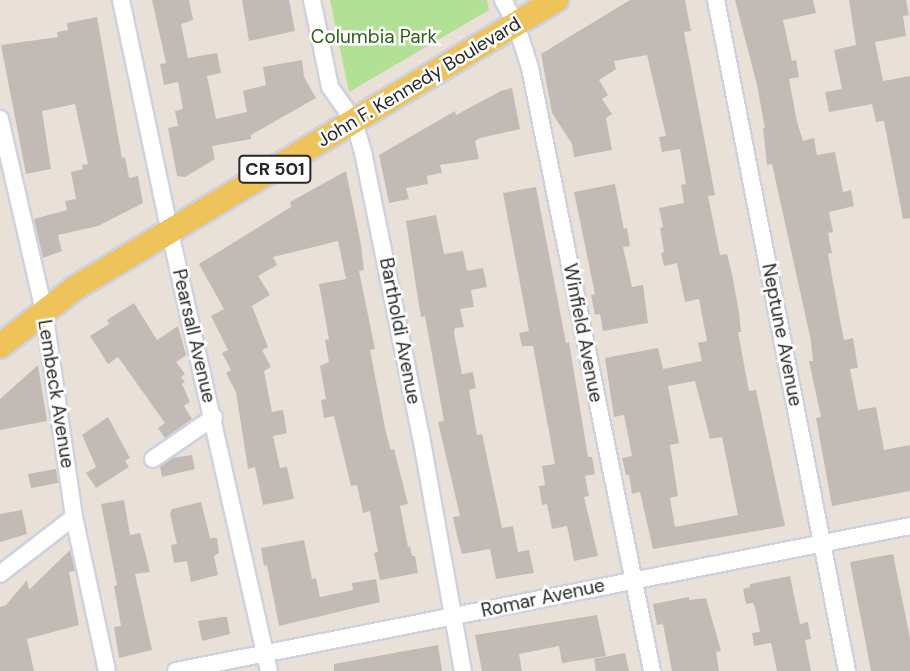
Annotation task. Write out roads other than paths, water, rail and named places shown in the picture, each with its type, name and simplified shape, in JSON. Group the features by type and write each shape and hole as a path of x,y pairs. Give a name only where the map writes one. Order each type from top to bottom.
{"main road":[{"name":"John F. Kennedy Boulevard","path":"0,346 75,288 556,0"}],"street":[{"name":"Pearsall Avenue","path":"121,0 170,232 214,417 269,671"},
{"name":"Bartholdi Avenue","path":"312,0 330,87 354,121 367,169 415,408 463,671"},
{"name":"Winfield Avenue","path":"503,0 516,24 530,68 652,671"},
{"name":"Neptune Avenue","path":"716,0 847,671"},
{"name":"Lembeck Avenue","path":"0,119 44,311 74,517 107,671"},
{"path":"153,459 214,417"},
{"path":"0,574 74,517"},
{"name":"Romar Avenue","path":"176,671 910,526"}],"park label":[{"name":"Columbia Park","path":"374,37"}]}
